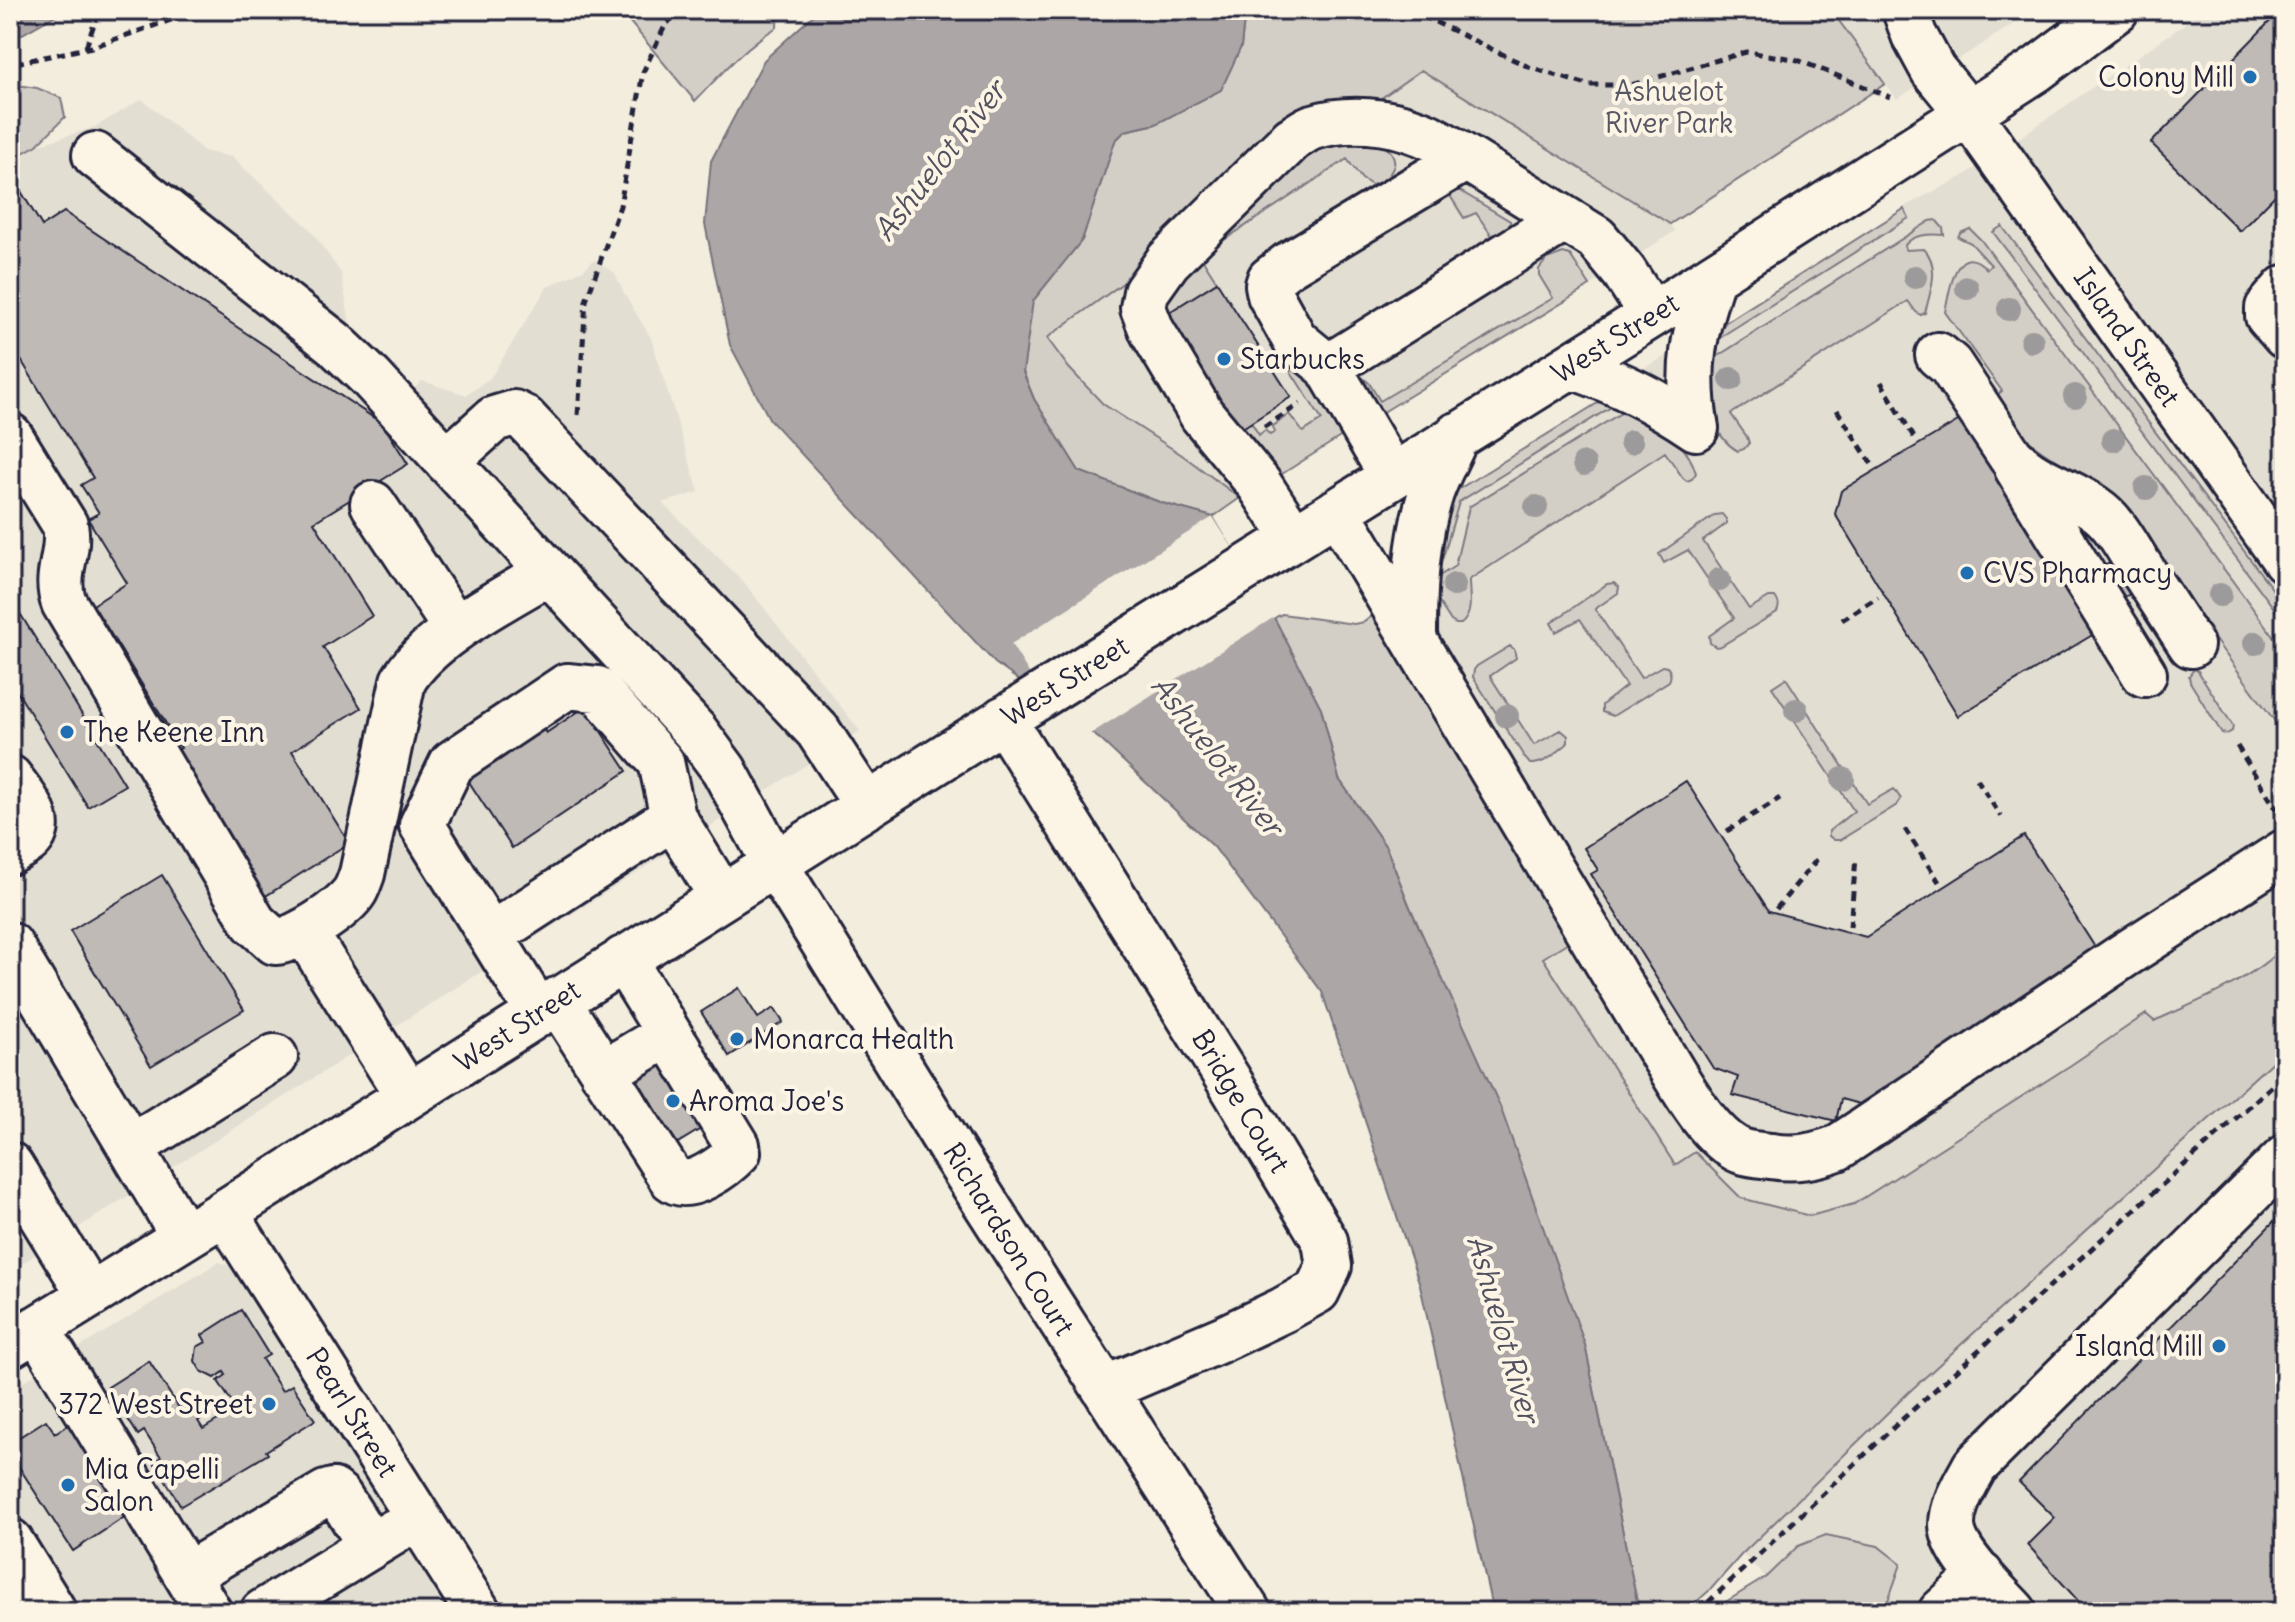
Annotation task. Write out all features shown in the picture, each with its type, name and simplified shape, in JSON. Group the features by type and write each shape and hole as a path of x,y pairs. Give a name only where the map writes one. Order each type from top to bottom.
{"street":[{"name":"Island Street","path":"1905,10 1914,35 1933,70 1969,114 2279,535"},
{"name":"West Street","path":"24,1337 1969,114 2036,70 2116,10"},
{"path":"1294,538 1259,484 1202,415 1159,343 1143,308 1146,292 1168,261 1292,139 1310,127 1365,120 1398,125 1425,135 1596,238 1652,315"},
{"name":"Richardson Court","path":"95,155 334,343 371,378 696,732 724,770 775,864 954,1154 1248,1612"},
{"path":"1392,476 1328,367 1288,331 1268,285 1270,279 1288,265 1466,158"},
{"path":"1328,367 1563,220"},
{"path":"1571,366 1617,381 1658,402 1696,428 1691,399 1692,348 1713,276"},
{"path":"2285,288 2268,308 2268,316 2285,336"},
{"path":"1938,355 1950,365 2011,457 2167,660 2117,531 2102,514 2023,470 2011,457"},
{"path":"447,461 494,419 514,413 524,418 818,731 867,806"},
{"path":"1414,637 1418,540 1432,490 1457,435"},
{"path":"10,436 65,525 67,535 59,590 64,603 254,923 275,942 285,942 304,931 344,903 354,892 362,874 403,681 418,660 456,629 549,572"},
{"path":"373,504 456,629"},
{"path":"1337,511 1657,1046 1708,1124 1723,1140 1740,1150 1798,1158 1837,1148 2110,964 2285,852"},
{"path":"623,959 737,1145 738,1152 733,1158 690,1184 677,1184 662,1168 603,1073 491,935 422,825 452,763 567,686 597,689 661,762 673,817 722,897"},
{"name":"Bridge Court","path":"1003,719 1245,1106 1325,1241 1329,1266 1317,1291 1283,1310 1105,1389"},
{"path":"10,778 37,826 32,839 10,852"},
{"path":"491,935 673,817"},
{"path":"304,931 408,1096"},
{"path":"10,945 184,1237"},
{"path":"603,1073 660,1039 670,1041 679,1049"},
{"path":"131,1147 275,1057"},
{"path":"2014,1612 1957,1544 1952,1528 1954,1511 1975,1466 2285,1158"},
{"path":"10,1165 90,1295"},
{"name":"Pearl Street","path":"225,1212 478,1612"},
{"path":"24,1337 209,1612"},
{"path":"187,1575 333,1491 371,1546"},
{"path":"263,1612 418,1517"},
{"path":"10,1541 54,1612"},
{"path":"1941,1612 1981,1575"},
{"path":"10,1601 17,1612"}],"path":[{"path":"86,48 99,10"},
{"path":"16,63 86,48 200,10"},
{"path":"499,10 519,14 587,17 654,10"},
{"path":"579,477 576,435 586,301 620,206 643,72 665,26 679,10"},
{"path":"1410,10 1529,67 1587,85 1631,85 1746,52 1795,59 1890,97"},
{"path":"1881,382 1915,439"},
{"path":"1837,410 1873,466"},
{"path":"1842,620 1878,597"},
{"path":"2237,746 2285,822"},
{"path":"1977,779 2001,817"},
{"path":"1727,831 1780,798"},
{"path":"1905,829 1939,882"},
{"path":"1776,909 1819,857"},
{"path":"1850,927 1856,858"},
{"path":"1698,1612 1896,1425 2285,1074"}],"shaded area":[{"path":"1831,10 2035,10 1897,99"},
{"path":"2201,10 2285,10 2285,945 2269,962 2196,1002 2154,1021 2146,1014 1854,1204 1810,1216 1741,1198 1695,1152 1676,1165 1543,957 1572,939 1365,606 1443,557 1434,545 1442,506 1609,396 1613,385 1677,350 1714,341 1726,322 1911,203 1962,177"},
{"path":"1421,70 1670,224 1675,231 1590,286 1240,498 1182,455 1103,404 1046,338"},
{"path":"142,99 204,151 232,157 310,229 341,273 351,329 405,397 422,381 467,395 491,377 547,287 583,270 594,260 615,273 651,338 699,492 662,503 743,581 860,731 10,1271 10,160 37,145 95,127"},
{"path":"2285,1050 2285,1612 1884,1612 1901,1564 1798,1546 1766,1577 1742,1554 1910,1391"},
{"path":"219,1262 240,1270 449,1612 10,1612 10,1390"}],"green space":[{"path":"620,10 778,10 777,27 743,52 695,101"},
{"name":"Ashuelot River Park","path":"1245,10 1831,10 1885,84 1670,224 1421,70 1339,128 1386,147 1394,161 1392,170 1384,180 1372,185 1362,179 1347,159 1212,248 1257,186 1047,338 1069,368 1103,404 1182,455 1240,498 1213,517 1162,503 1079,471 1034,399 1023,372 1032,301 1082,240 1115,141 1125,131 1156,124 1241,47"},
{"path":"10,84 37,88 61,98 65,117 37,145 10,160"},
{"path":"1457,189 1510,221 1511,226 1495,240 1476,213 1464,218 1449,194 1450,190"},
{"path":"1904,209 1909,218 1714,341 1726,322"},
{"path":"1936,220 1943,228 1944,235 1917,237 1905,245 1906,250 1924,249 1932,264 1933,280 1925,313 1921,315 1916,312 1908,301 1731,414 1749,443 1738,451 1729,444 1715,425 1699,368"},
{"path":"2002,226 2285,606 2285,623 1993,232"},
{"path":"1970,229 2285,652 2285,735 2107,493 2036,447 1989,401 2002,391 1945,312 1952,281 1961,263 1968,259 1987,269 1991,265 1971,243 1958,237"},
{"path":"1196,249 1217,282 1157,320 1154,293"},
{"path":"1563,253 1570,255 1590,286 1380,414 1359,380 1363,378 1369,383 1380,401 1553,298 1539,275 1539,269 1547,259"},
{"path":"1286,364 1314,380 1345,434 1274,479 1230,436 1251,422 1259,435 1265,430 1270,435 1275,432 1272,427 1289,414 1303,432 1322,420"},
{"path":"1609,396 1624,399 1459,502 1443,557 1434,545 1454,492"},
{"path":"1634,405 1679,443 1696,473 1692,479 1687,481 1683,478 1665,452 1469,580 1468,615 1461,624 1451,621 1427,584 1455,566 1469,507"},
{"path":"1722,514 1726,524 1703,541 1749,609 1769,597 1775,597 1779,606 1777,612 1716,647 1710,643 1709,636 1734,618 1688,550 1664,563 1659,554 1715,515"},
{"path":"1614,583 1619,587 1618,593 1595,609 1641,678 1662,666 1667,667 1671,675 1669,681 1613,716 1602,712 1602,705 1626,686 1580,619 1556,632 1551,623 1607,584"},
{"path":"1282,614 1354,624 1372,616 1573,939 1543,958 1675,1165 1695,1152 1741,1198 1810,1216 1854,1204 2146,1014 2154,1021 2206,998 2257,969 2285,945 2285,1050 1910,1391 1685,1612 1639,1612 1585,1345 1386,847 1339,779 1321,708 1274,618"},
{"path":"1510,646 1516,658 1490,676 1534,745 1561,730 1568,736 1566,745 1540,763 1530,764 1525,758 1473,677 1477,666"},
{"path":"2194,669 2233,726 2227,734 2222,733 2190,682 2189,676"},
{"path":"1786,678 1867,804 1894,789 1901,799 1897,805 1840,840 1829,836 1829,831 1854,811 1772,687"},
{"path":"1826,1535 1878,1546 1901,1564 1884,1612 1714,1612 1766,1577 1798,1546"}],"water":[{"path":"10,10 61,10 10,41"},
{"name":"Ashuelot River","path":"819,10 1245,10 1241,47 1221,90 1156,124 1125,131 1115,141 1082,240 1033,301 1023,372 1034,399 1079,471 1162,503 1213,517 1277,623 1321,708 1339,779 1386,847 1500,1106 1585,1345 1639,1612 1493,1612 1420,1285 1322,992 1214,847 1101,740 995,663 770,420 730,345 705,224 711,161 764,60"}],"pier":[{"path":"1213,517 1276,616 1087,736 1052,710 1011,644"}],"building":[{"name":"Colony Mill","path":"2281,10 2285,10 2285,185 2240,231 2151,143"},
{"path":"10,173 42,226 64,212 383,424 408,464 314,522 372,616 323,647 361,708 292,751 349,843 264,897 174,752 181,748 93,605 127,583 88,519 99,513 81,485 93,478 10,342"},
{"name":"Starbucks","path":"1217,282 1291,397 1230,436 1157,320"},
{"name":"CVS Pharmacy","path":"1968,415 2072,586 2116,559 2135,591 2090,617 2099,631 1958,716 1835,514 1841,491"},
{"name":"The Keene Inn","path":"10,597 125,785 88,807 10,680"},
{"path":"585,707 627,771 512,848 460,768 536,718 546,733"},
{"path":"1686,781 1769,911 1866,937 2024,836 2098,952 1859,1104 1841,1099 1836,1121 1732,1095 1738,1077 1713,1068 1591,874 1598,870 1584,848"},
{"path":"162,875 244,1010 151,1066 70,931"},
{"name":"Monarca Health","path":"739,988 758,1018 774,1008 783,1022 729,1056 701,1012"},
{"name":"Aroma Joe's","path":"670,1057 709,1124 676,1144 636,1077"},
{"name":"Island Mill","path":"2285,1210 2285,1612 2088,1612 2028,1545 2055,1518 2019,1482"},
{"name":"372 West Street","path":"241,1310 269,1355 262,1359 282,1391 292,1385 315,1420 266,1451 268,1454 181,1506 154,1462 161,1457 144,1431 138,1435 108,1387 149,1361 179,1408 191,1401 202,1418 198,1421 203,1429 236,1409 218,1381 226,1375 224,1372 215,1378 201,1371 195,1361 197,1347 206,1342 202,1335"},
{"name":"Mia Capelli Salon","path":"46,1420 55,1433 68,1425 126,1516 73,1551 10,1453 10,1443"}],"place":[{"name":"Colony Mill","path":"2250,77"},
{"name":"Starbucks","path":"1224,359"},
{"name":"CVS Pharmacy","path":"1967,573"},
{"name":"The Keene Inn","path":"67,732"},
{"name":"Monarca Health","path":"737,1039"},
{"name":"Aroma Joe's","path":"673,1101"},
{"name":"Island Mill","path":"2219,1346"},
{"name":"372 West Street","path":"269,1404"},
{"name":"Mia Capelli Salon","path":"68,1485"}]}
